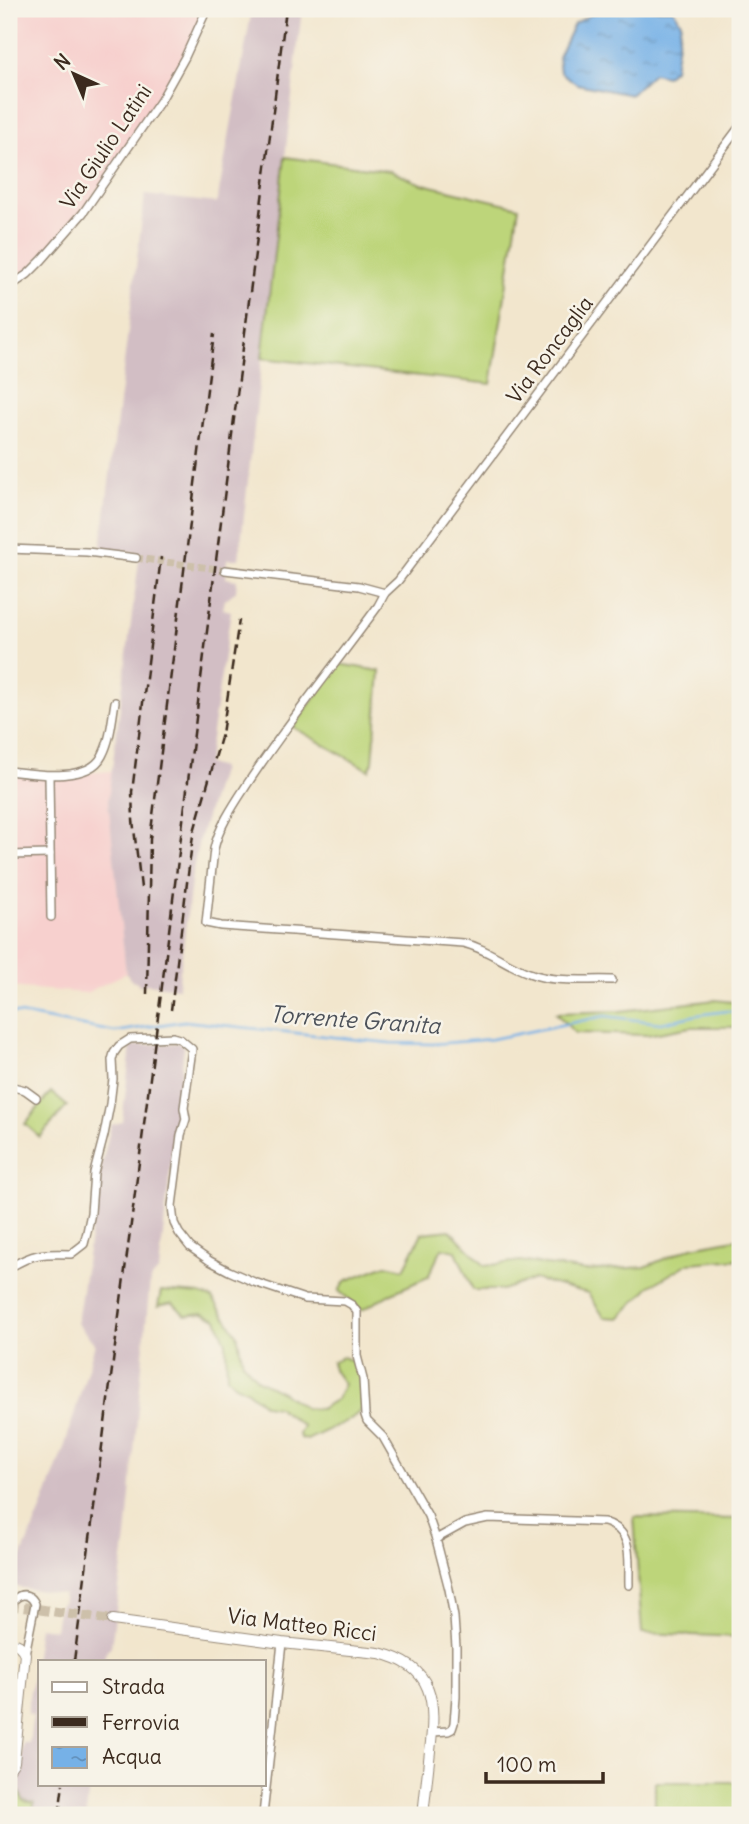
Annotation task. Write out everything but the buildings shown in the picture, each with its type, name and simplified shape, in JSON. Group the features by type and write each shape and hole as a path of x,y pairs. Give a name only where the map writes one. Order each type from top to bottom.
{"main road":[{"name":"Via Matteo Ricci","path":"113,1620 379,1653 411,1666 431,1694 433,1732 425,1815"},
{"path":"9,1645 18,1645 25,1654 14,1762 9,1769"}],"street":[{"name":"Via Giulio Latini","path":"9,287 42,260 83,214 161,100 207,9"},
{"name":"Via Roncaglia","path":"612,980 541,977 463,943 206,923 216,841 230,813 266,757 385,593 414,560 740,125"},
{"path":"9,549 87,552 136,558"},
{"path":"225,570 359,586 385,593"},
{"path":"9,771 49,776 88,770 101,759 108,743 115,702"},
{"path":"49,776 51,918"},
{"path":"9,855 50,854"},
{"path":"9,1268 29,1256 43,1253 71,1254 84,1244 91,1213 94,1173 110,1104 112,1060 119,1046 130,1039 173,1037 187,1043 192,1049 184,1108 186,1119 181,1135 172,1206 174,1223 190,1247 209,1261 254,1282 305,1299 345,1301 357,1312 357,1356 363,1379 367,1421 383,1437 428,1516 449,1589 454,1617 454,1723 448,1731 433,1732"},
{"path":"9,1086 25,1090 36,1098"},
{"path":"436,1538 465,1523 488,1518 604,1522 615,1525 625,1535 628,1585"},
{"path":"9,1618 10,1607 15,1599 31,1596 35,1604 25,1654"},
{"path":"263,1815 282,1643"}],"shaded area":[{"path":"9,9 207,9 161,100 68,231 9,287"},
{"path":"252,9 302,9 239,559 227,559 226,578 237,580 236,591 225,600 223,609 231,611 207,764 221,768 199,840 192,874 178,988 148,984 138,986 126,973 108,800 140,553 101,547 145,195 217,203"},
{"path":"9,771 49,776 112,771 108,800 126,973 86,993 9,987"},
{"path":"179,1043 184,1047 159,1270 150,1280 126,1537 111,1646 105,1653 104,1660 38,1660 38,1786 89,1786 86,1815 9,1815 9,1789 18,1790 23,1743 29,1743 33,1715 27,1713 39,1627 55,1629 59,1605 64,1594 9,1586 65,1445 95,1344 77,1323 99,1177 111,1125 122,1122 131,1046"}],"green space":[{"path":"285,157 391,171 419,183 519,207 491,384 262,358"},
{"path":"339,664 380,671 373,762 369,770 293,727"},
{"path":"715,1000 740,1003 740,1027 691,1027 647,1035 575,1033 556,1013 620,1011"},
{"path":"51,1092 67,1106 40,1137 25,1124"},
{"path":"450,1230 485,1266 520,1261 586,1271 645,1267 692,1247 740,1238 740,1259 689,1263 649,1287 619,1318 604,1317 588,1293 534,1279 502,1290 473,1290 456,1251 442,1248 428,1277 362,1310 339,1291 345,1281 386,1265 404,1269 422,1233"},
{"path":"161,1291 200,1294 212,1298 237,1334 243,1363 258,1380 305,1408 320,1409 337,1399 344,1384 332,1362 343,1357 356,1362 363,1409 351,1419 307,1440 300,1438 303,1426 277,1407 265,1405 227,1377 226,1343 217,1319 203,1313 185,1315 173,1303 158,1306"},
{"path":"634,1517 740,1519 740,1637 642,1633"},
{"path":"655,1782 740,1782 740,1815 655,1815"},
{"path":"9,1789 18,1791 24,1801 34,1803 33,1815 9,1815"}],"water":[{"path":"601,9 673,9 681,22 674,69 666,76 653,73 630,95 577,84 560,72 558,57 574,24"}],"waterway":[{"name":"Torrente Granita","path":"9,1012 115,1032 184,1021 390,1043 433,1044 492,1039 605,1016 661,1023 727,1011 740,1013"}],"tunnel":[{"path":"136,558 225,570"},
{"path":"9,1605 113,1620"}],"railway":[{"path":"74,1660 286,9"},
{"path":"147,994 150,839 214,334"},
{"path":"141,888 132,792 161,557"},
{"path":"171,1010 193,835 222,734 239,620"},
{"path":"59,1815 63,1786"}]}
